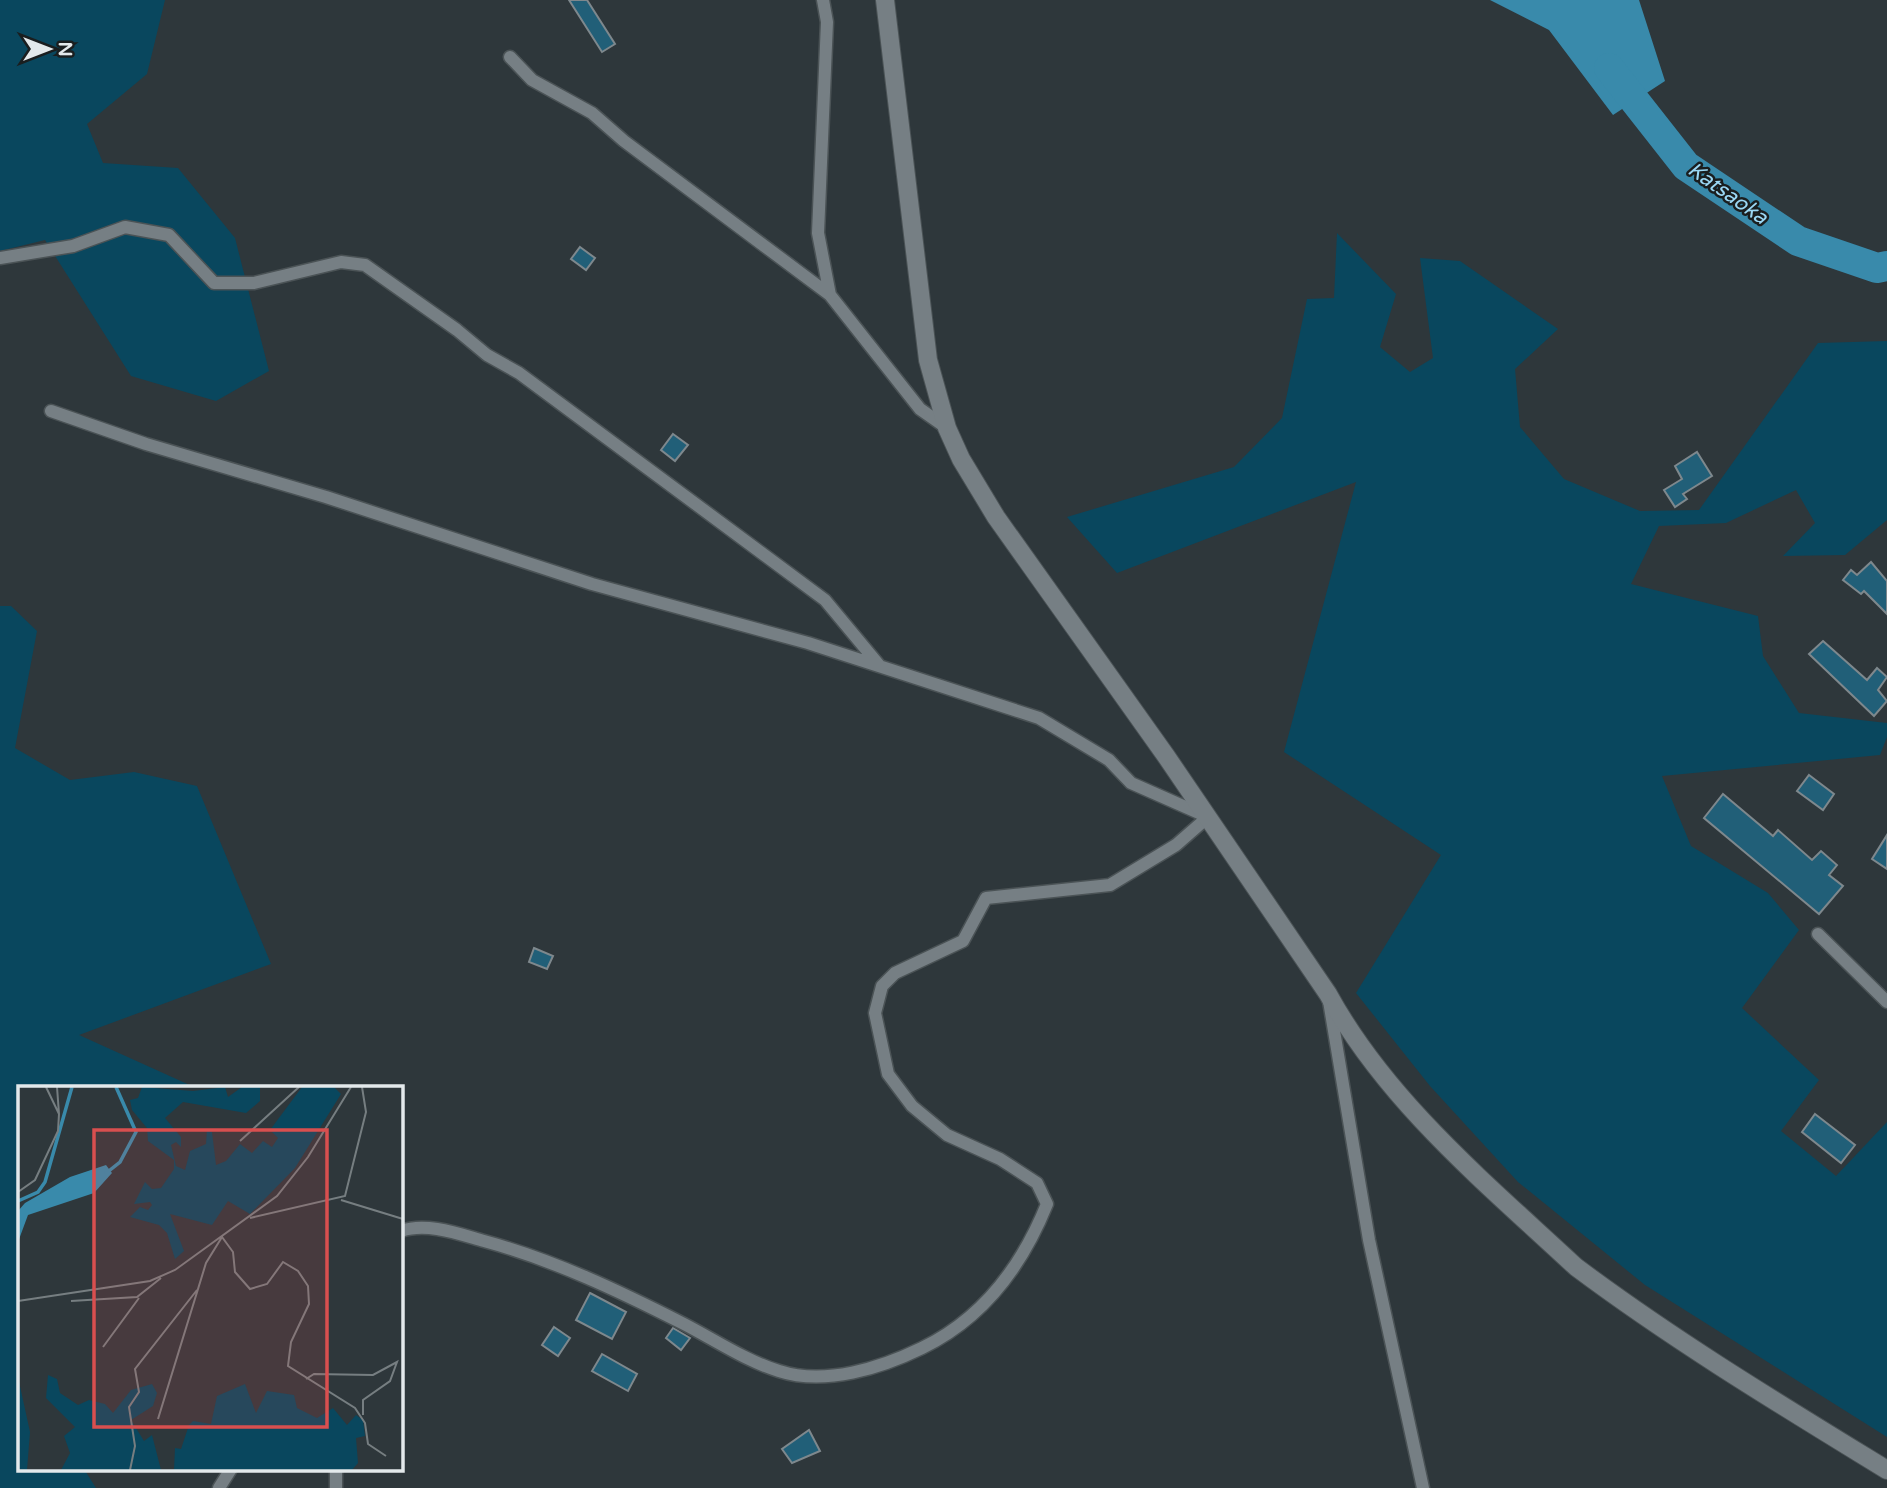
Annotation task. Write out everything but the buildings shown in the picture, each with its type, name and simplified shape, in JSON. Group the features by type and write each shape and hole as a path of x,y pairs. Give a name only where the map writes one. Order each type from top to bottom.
{"main road":[{"path":"885,0 928,360 947,428 961,459 1003,527 1209,817 1343,1020 1434,1132 1576,1267 1717,1365 1887,1470"}],"street":[{"path":"823,0 827,22 818,233 830,295"},
{"path":"510,57 532,80 592,113 624,141 830,295 920,409 947,428"},
{"path":"0,258 73,246 125,227 169,235 214,283 224,285 254,283 341,262 365,265 457,330 487,355 519,373 825,600 879,666"},
{"path":"51,411 146,444 326,497 592,584 879,666 1039,718 1109,760 1130,783 1209,817 1177,845 1111,885 986,898 963,942 915,963 895,974 882,986 875,1013 888,1074 912,1107 947,1135 1000,1159 1037,1183 1047,1204 1030,1245 990,1301 935,1342 894,1362 865,1369 827,1376 780,1372 539,1256 454,1232 421,1228 402,1231"},
{"path":"1818,934 1887,1002"},
{"path":"1328,994 1369,1240 1423,1488"},
{"path":"219,1488 230,1470"},
{"path":"336,1470 336,1488"}],"shaded area":[{"path":"0,0 165,0 147,74 87,124 103,163 178,168 235,238 269,371 216,401 131,376 45,240 0,251"},
{"path":"1490,0 1639,0 1665,81 1613,115 1549,30"},
{"path":"1337,233 1396,294 1380,347 1410,372 1433,358 1420,258 1460,261 1558,329 1515,369 1520,427 1564,479 1640,511 1699,510 1818,343 1887,341 1887,520 1845,555 1783,556 1815,523 1796,490 1726,523 1659,526 1631,584 1758,616 1763,656 1799,713 1887,723 1887,737 1880,755 1662,776 1691,846 1768,893 1799,930 1742,1008 1819,1080 1781,1131 1836,1176 1887,1122 1887,1437 1645,1285 1518,1182 1430,1086 1356,993 1441,855 1284,752 1356,482 1117,573 1067,517 1234,467 1282,418 1307,299 1334,298"},
{"path":"0,606 11,606 37,631 15,748 70,780 134,772 197,786 271,964 79,1035 192,1086 18,1086 18,1470 85,1470 96,1488 0,1488"}],"waterway":[{"name":"Katsaoka","path":"1609,68 1686,166 1798,241 1877,268 1887,266"}]}
